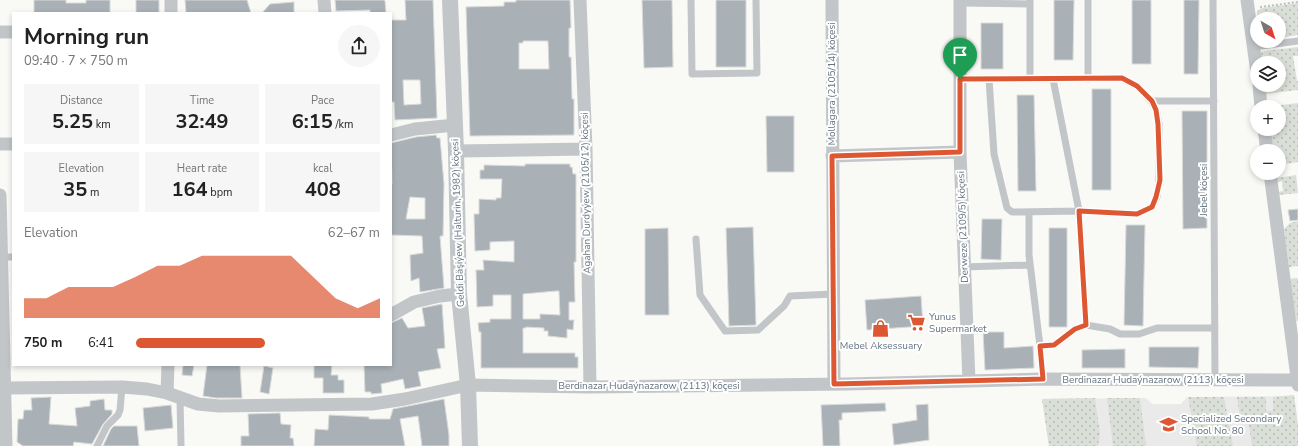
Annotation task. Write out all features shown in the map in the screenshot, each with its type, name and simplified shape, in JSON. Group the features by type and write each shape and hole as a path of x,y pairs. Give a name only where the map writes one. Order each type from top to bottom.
{"street":[{"path":"171,0 171,12"},
{"path":"324,0 324,12"},
{"name":"Geldi Bäşiýew (Halturin, 1982) köçesi","path":"450,0 456,151 459,294 468,385 470,446"},
{"name":"Agahan Durdyýew (2105/12) köçesi","path":"580,0 586,149 590,387"},
{"name":"Mollagara (2105/14) köçesi","path":"832,0 834,384"},
{"path":"1247,0 1250,23"},
{"name":"Derweze (2109/5) köçesi","path":"960,1 960,152 969,381"},
{"path":"0,32 12,32"},
{"path":"392,135 415,129 455,125"},
{"path":"0,144 12,144"},
{"path":"456,151 586,149"},
{"path":"832,156 960,152"},
{"path":"1271,180 1294,327 1298,382"},
{"path":"0,195 7,257 2,331 6,446"},
{"path":"392,315 414,302 440,296 459,294"},
{"path":"168,366 174,396"},
{"name":"Berdinazar Hudaýnazarow (2113) köçesi","path":"5,388 122,386 147,389 198,404 219,406 372,404 405,399 468,385 590,387 834,384 1043,379 1298,382"}],"lane":[{"path":"691,0 692,74 757,73 756,0"},
{"path":"1088,0 1088,78"},
{"name":"Jebel köçesi","path":"1213,0 1215,380"},
{"path":"960,1 1030,2 1030,79"},
{"path":"1286,42 1298,41"},
{"path":"960,79 1122,78 1137,86 1152,101 1156,110 1158,124 1160,180 1152,207 1137,214 1079,211 1012,212 1007,208 994,154 989,79"},
{"path":"1053,79 1079,211 1086,325"},
{"path":"1152,101 1214,101"},
{"path":"1029,212 1028,255 1043,379"},
{"path":"696,239 700,294 725,331 758,330 784,306 790,296 833,294"},
{"path":"964,267 1030,265"},
{"path":"1040,346 1054,345 1075,329 1086,325 1110,329 1120,334 1139,334 1157,328 1215,328"},
{"path":"97,446 107,426 118,416 122,386"},
{"path":"174,396 182,446"}],"path":[{"path":"1257,9 1261,7 1298,2"}],"shaded area":[{"path":"1298,3 1298,35 1286,37 1286,12 1257,12 1262,8"},
{"path":"1298,47 1298,56 1293,56 1298,81 1298,90 1286,91 1286,56 1259,56 1258,52"},
{"path":"1264,92 1281,92 1264,94"},
{"path":"1298,103 1298,162 1286,164 1286,144 1272,144 1271,136 1286,136 1286,105"},
{"path":"1296,175 1298,193 1279,195 1277,192 1283,191 1282,181 1276,182 1276,180 1286,180 1286,177"},
{"path":"1298,221 1298,266 1289,267 1284,229 1290,223"},
{"path":"1298,278 1298,321 1296,321 1290,279"},
{"path":"1294,395 1298,425 1298,446 1252,446 1249,425 1240,418 1237,397 1266,397 1266,411 1273,411 1273,397"},
{"name":"Specialized Secondary School No. 80","path":"1285,396 1292,446 1049,446 1042,399 1146,398 1152,404 1181,404 1187,397"},
{"path":"1188,397 1224,397 1233,446 1197,446"},
{"path":"1095,398 1100,434 1098,446 1049,446 1042,399"},
{"path":"1107,398 1140,398 1146,446 1113,446"}],"building":[{"path":"34,0 66,0 66,3 86,3 86,0 110,0 110,12 34,12"},
{"path":"136,0 159,0 159,12 136,12"},
{"path":"185,0 247,0 251,12 186,12"},
{"path":"335,0 385,1 386,12 370,12 370,10 336,11"},
{"path":"405,0 433,0 437,118 395,120 394,102 392,102 392,20 406,20","holes":["403,80 420,80 421,104 404,105"]},
{"path":"516,0 570,0 571,28 569,28 569,57 571,57 572,99 574,99 574,135 470,136 466,7 504,6 504,2 516,2","holes":["523,41 548,41 549,69 519,69 519,43 523,43"]},
{"path":"642,0 672,0 673,67 644,68"},
{"path":"716,0 746,0 746,67 716,67"},
{"path":"1054,0 1074,0 1073,60 1054,60"},
{"path":"1132,0 1151,0 1151,64 1132,64"},
{"path":"1184,0 1199,0 1198,74 1184,74"},
{"path":"294,2 294,12 263,12 270,4"},
{"path":"981,23 1003,23 1003,69 981,69"},
{"path":"1092,89 1111,89 1111,190 1092,190"},
{"path":"1017,95 1034,95 1036,191 1018,191"},
{"path":"1182,111 1207,111 1207,228 1183,229"},
{"path":"766,116 794,116 794,172 767,172"},
{"path":"436,135 437,138 440,138 444,184 443,236 440,236 444,288 420,292 419,278 411,281 410,255 423,253 422,236 392,235 392,143 416,137","holes":["410,197 425,198 425,219 406,219"]},
{"path":"525,164 570,164 573,174 576,174 576,262 574,262 575,302 569,302 569,320 574,320 573,330 567,329 567,338 548,336 548,331 544,331 544,328 523,328 523,353 575,353 575,357 578,357 578,368 481,368 481,332 479,332 478,323 490,322 490,319 511,319 511,295 493,295 493,306 477,307 476,270 484,270 483,260 514,262 514,241 490,242 490,250 475,251 474,214 479,214 479,199 496,200 496,198 501,198 502,179 480,179 480,170 484,170 484,165 525,166","holes":["559,291 560,315 540,314 540,319 523,319 523,294"]},
{"path":"1298,209 1298,220 1290,221 1288,210"},
{"path":"982,219 1002,219 1001,260 981,259"},
{"path":"1126,225 1145,225 1143,326 1124,325"},
{"path":"753,227 756,325 729,326 726,228"},
{"path":"668,228 669,315 645,315 645,229"},
{"path":"1049,228 1067,228 1067,327 1049,327"},
{"path":"921,296 923,326 867,330 865,300"},
{"path":"442,304 445,348 437,349 441,368 418,372 421,386 405,389 403,379 381,384 382,393 371,394 371,392 365,392 364,366 392,366 392,323 402,318 408,328 425,326 422,308"},
{"path":"983,332 1004,332 1004,348 1033,346 1034,368 985,370"},
{"path":"1149,347 1199,347 1198,368 1149,367"},
{"path":"1125,349 1125,368 1082,368 1082,350"},
{"path":"183,366 194,366 192,376 182,375"},
{"path":"207,366 240,366 242,398 216,398 203,396"},
{"path":"264,366 273,368 269,394 260,392"},
{"path":"314,366 332,366 331,375 338,375 338,380 344,380 344,393 323,393 323,378 314,378"},
{"path":"51,397 49,424 77,426 75,408 90,406 90,401 104,399 105,410 112,410 112,414 103,424 92,444 74,442 73,446 23,446 17,442 18,419 23,419 24,410 32,410 31,398"},
{"path":"444,399 449,446 422,446 418,416 400,419 405,446 314,446 315,429 328,430 329,415 369,417 369,419 390,419 393,409"},
{"path":"885,403 886,411 842,413 842,420 839,420 840,446 823,446 821,405"},
{"path":"928,404 929,440 894,445 892,424 917,420 916,405"},
{"path":"171,405 173,428 145,431 143,408"},
{"path":"280,413 281,424 291,425 290,438 293,438 294,446 241,446 241,436 249,436 248,414"},
{"path":"114,426 137,426 139,446 103,446"}],"place":[{"name":"Yunus Supermarket","path":"916,323"},
{"name":"Mebel Aksessuary","path":"881,329"},
{"name":"Specialized Secondary School No. 80","path":"1168,425"}],"route":[{"path":"1122,78 1137,86 1152,101 1156,110 1158,124 1160,180 1152,207 1137,214 1079,211 1086,325 1075,329 1054,345 1040,346 1043,379 834,384 832,156 960,152 960,79 1122,78"}]}
